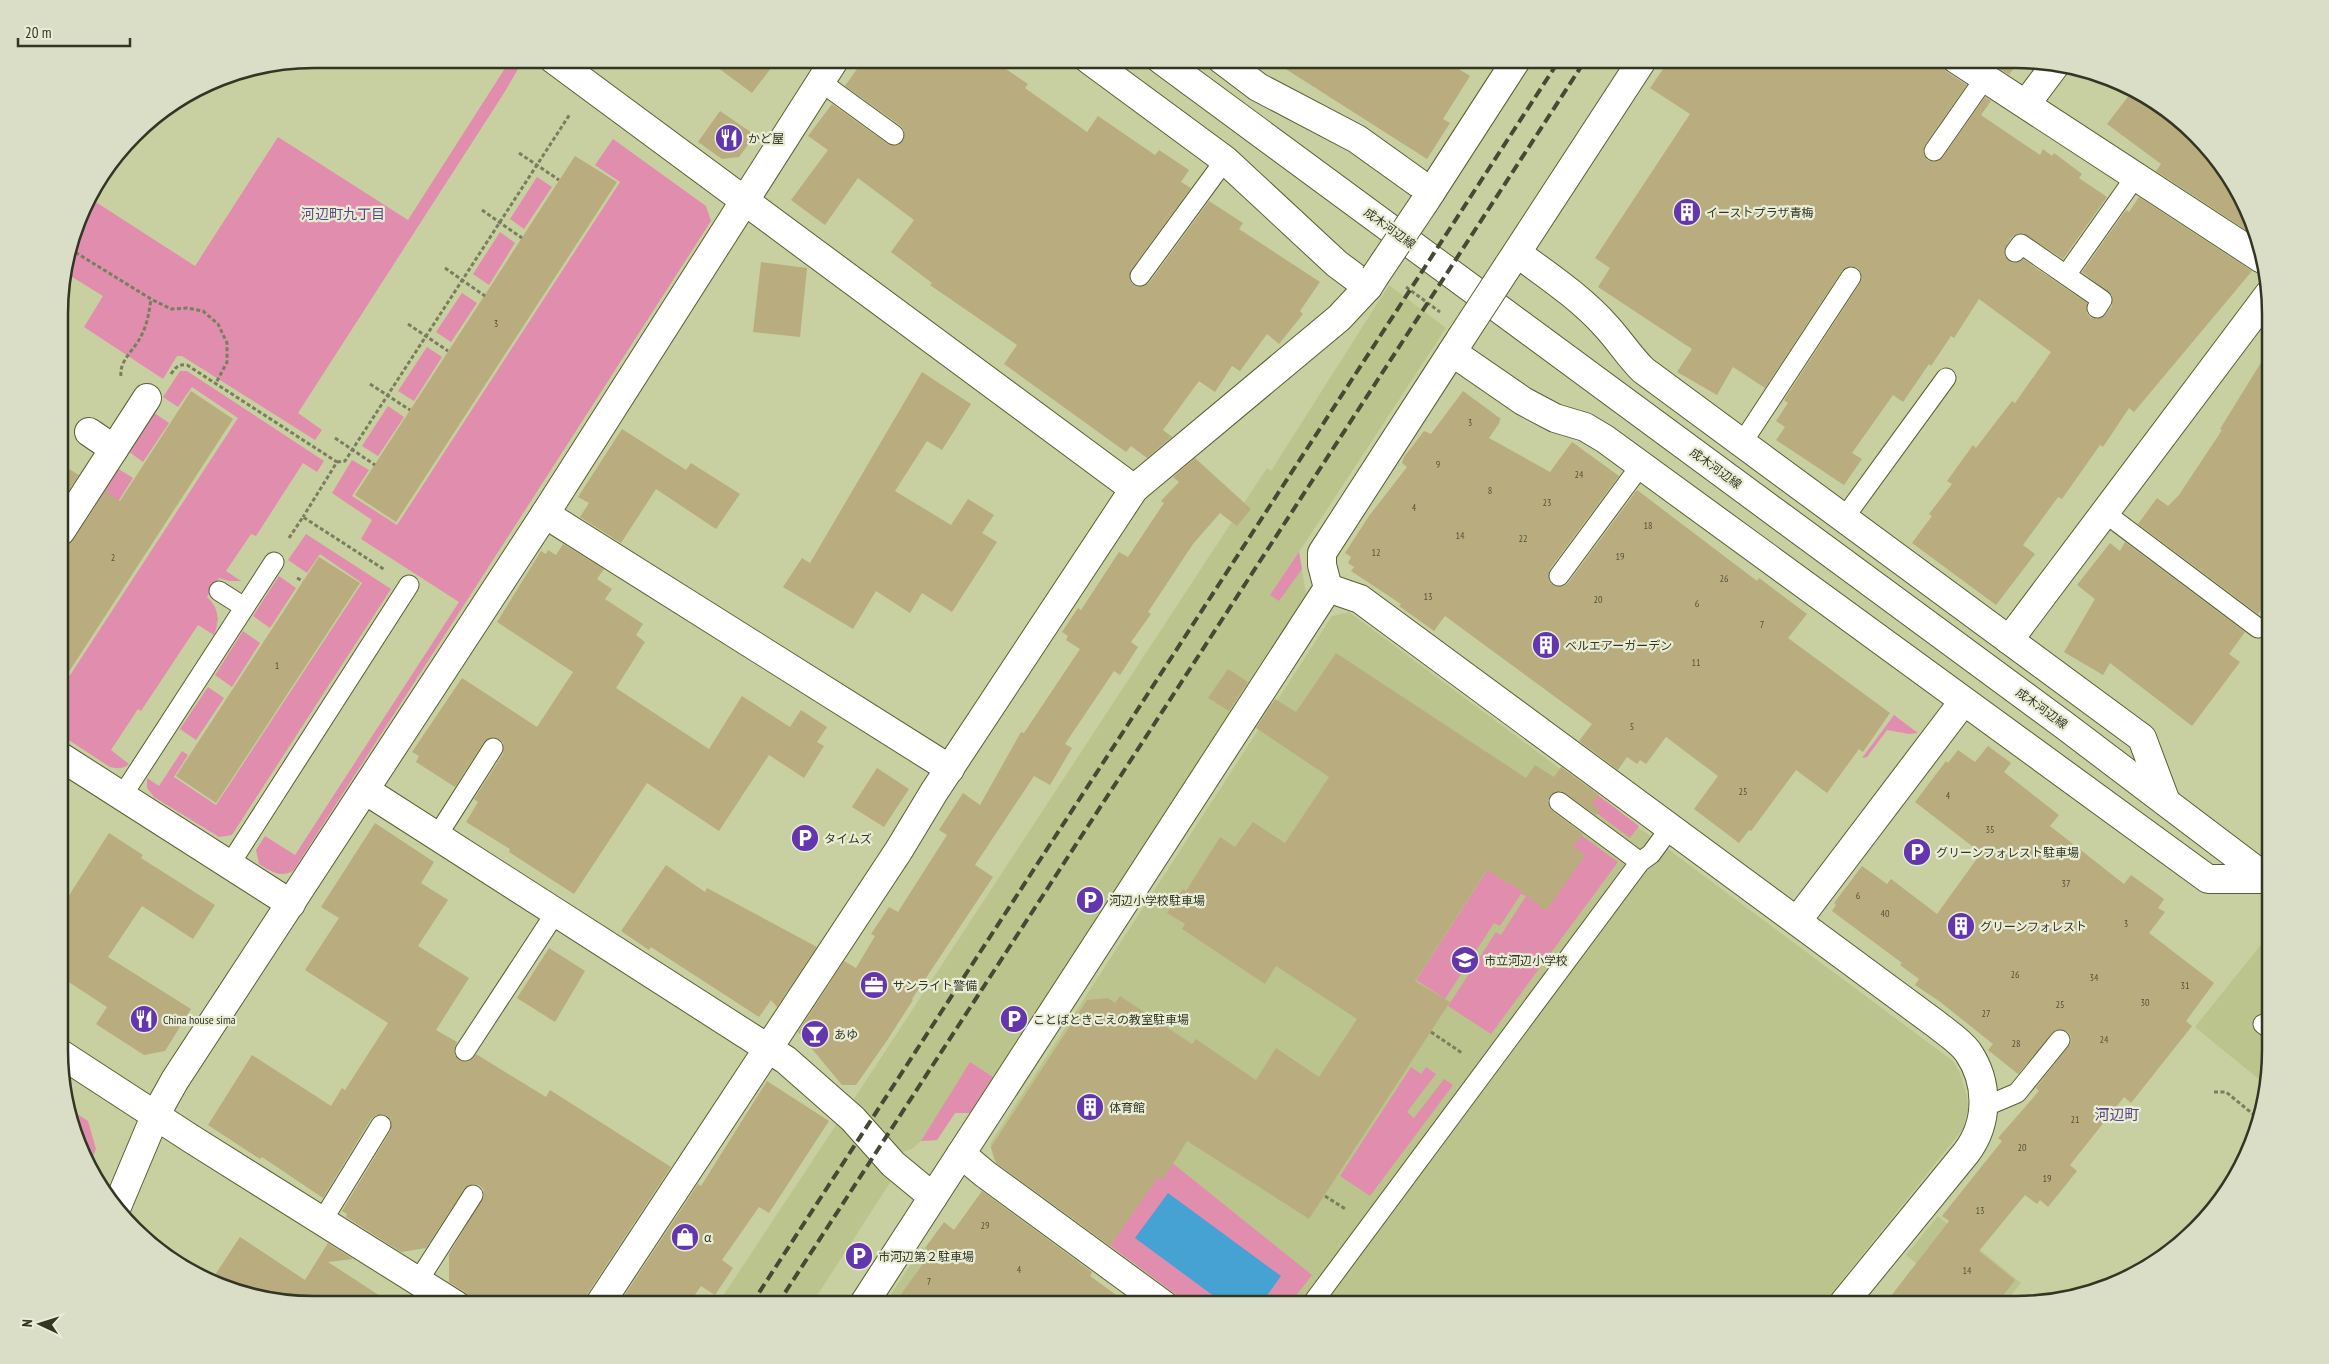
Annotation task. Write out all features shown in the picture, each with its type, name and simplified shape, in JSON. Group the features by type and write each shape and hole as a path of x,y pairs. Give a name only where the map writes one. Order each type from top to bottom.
{"street":[{"path":"564,67 1134,488"},
{"path":"119,1202 156,1114 175,1080 545,514 830,67"},
{"path":"1099,67 1225,160 1337,264 1381,282"},
{"name":"成木河辺線","path":"1171,67 2166,802 2262,875"},
{"path":"1232,67 1258,87 1357,139 1427,198"},
{"path":"604,1296 899,850 1134,488 1381,282 1427,198 1506,67"},
{"path":"869,1296 1328,588 1322,566 1322,553 1638,67"},
{"path":"1969,67 2254,254"},
{"path":"2026,104 2051,70"},
{"path":"1513,260 1571,292 1606,326 1630,357 1643,370 2142,738 2166,802"},
{"path":"2010,640 2261,304"},
{"path":"1456,345 1523,401 1555,418 1585,427 1641,465 1962,702 2208,880 2262,880"},
{"path":"68,520 147,398"},
{"path":"89,432 114,449"},
{"path":"545,514 950,769"},
{"path":"1328,588 1360,599 1961,1044 1976,1068 1983,1085 1984,1107 1980,1127 1972,1146 1849,1296"},
{"path":"1797,921 1962,702"},
{"path":"68,761 291,904"},
{"path":"365,790 786,1060 853,1119 892,1164 933,1197"},
{"path":"68,1058 156,1114 190,1138 442,1296"},
{"path":"962,1154 985,1174 1152,1296"}],"lane":[{"path":"1934,151 1986,78"},
{"path":"821,82 894,135"},
{"path":"1140,276 1225,160"},
{"path":"2066,274 2136,176"},
{"path":"2015,252 2022,244 2066,274 2102,300 2097,308"},
{"path":"1742,443 1851,277"},
{"path":"1844,518 1946,378"},
{"path":"1559,576 1641,465"},
{"path":"2105,512 2258,628"},
{"path":"122,796 274,562"},
{"path":"230,864 409,585"},
{"path":"219,591 244,608"},
{"path":"437,836 492,748"},
{"path":"1559,802 1640,862"},
{"path":"1318,1296 1640,862 1651,854 1670,828"},
{"path":"464,1050 556,912"},
{"path":"1984,1107 2017,1093 2060,1040"},
{"path":"322,1221 381,1125"},
{"path":"418,1281 473,1195"}],"path":[{"path":"151,299 146,323 140,338 120,370 121,378 125,385 147,398 159,393 176,367 181,364 187,365 337,462 345,462 571,114"},
{"path":"518,153 559,180"},
{"path":"482,210 522,238"},
{"path":"75,252 171,310 187,308 203,311 218,324 227,343 227,362 216,384"},
{"path":"445,268 485,296"},
{"path":"1381,282 1446,316"},
{"path":"408,324 448,351"},
{"path":"370,384 410,410"},
{"path":"335,438 375,464"},
{"path":"274,562 337,462"},
{"path":"303,517 409,585"},
{"path":"1431,1032 1463,1054"},
{"path":"2214,1092 2226,1092 2253,1114"},
{"path":"1325,1196 1346,1210"}],"shaded area":[{"path":"506,67 515,67 518,69 504,93 298,413 322,430 315,440 182,356 177,356 163,379 84,327 103,296 71,276 81,234 95,201 195,266 278,137 408,220"},
{"path":"613,139 706,206 711,221 293,871 279,874 271,871 259,864 256,850 265,836 295,855 459,602 361,539 372,520 332,493 352,460 369,470 352,496 397,525 620,182 595,165"},
{"path":"537,177 552,187 524,229 510,219"},
{"path":"500,232 515,243 489,285 473,274"},
{"path":"1389,285 1446,328 1299,552 1306,594 970,1113 955,1113 937,1140 921,1141 912,1149 896,1154 852,1102 1267,468 1271,471"},
{"path":"462,293 477,303 451,342 436,332"},
{"path":"427,347 442,357 414,401 398,391"},
{"path":"180,371 187,371 324,461 317,472 303,463 256,536 251,534 226,571 241,581 229,581 219,578 207,597 214,605 218,619 214,635 198,625 141,711 138,709 111,750 129,764 122,768 113,768 68,740 68,678 238,418 192,387 178,407 163,397"},
{"path":"388,406 404,417 378,456 362,446"},
{"path":"153,412 169,423 143,462 128,451"},
{"path":"117,468 133,478 109,516 93,505"},
{"path":"306,534 391,589 232,835 219,837 154,797 147,788 147,778 159,786 182,751 188,755 174,777 216,805 362,583 320,554 307,573 288,560"},
{"path":"1299,552 1302,569 1279,601 1270,595"},
{"path":"279,576 296,588 270,628 253,616"},
{"name":"市立河辺小学校","path":"1349,612 1953,1061 1960,1073 1967,1097 1968,1109 1963,1129 1829,1296 1178,1296 994,1160 990,1144 1332,616"},
{"path":"243,631 260,643 232,687 215,675"},
{"path":"208,687 224,698 196,740 180,729"},
{"path":"1894,715 1918,733 1909,734 1887,730 1867,757 1862,758"},
{"path":"1566,771 1639,826 1630,838 1571,794"},
{"path":"1541,787 1547,810 1618,862 1491,1034 1448,1006 1496,932 1501,935 1526,896 1521,894 1500,926 1494,923 1445,999 1416,980"},
{"path":"2260,946 2262,947 2262,1051 2259,1080 2195,1027"},
{"path":"970,1062 993,1077 970,1113 955,1113 937,1140 921,1141"},
{"path":"1411,1067 1421,1074 1426,1067 1436,1074 1407,1112 1414,1118 1444,1079 1453,1085 1370,1196 1340,1176"},
{"path":"76,1113 88,1121 96,1149 92,1158 86,1145"},
{"path":"840,1119 893,1178 817,1296 723,1296"},
{"path":"1165,1157 1312,1275 1296,1296 1178,1296 1089,1230"},
{"path":"1938,1216 2021,1283 2010,1296 1957,1296 1906,1255"},
{"path":"922,1247 982,1292 979,1296 890,1296"}],"water":[{"path":"1168,1193 1281,1276 1267,1296 1214,1296 1135,1238"}],"building":[{"path":"717,67 772,67 752,93"},
{"path":"858,67 1003,67 1028,84 1025,88 1087,132 1098,116 1155,155 1159,150 1189,170 1181,182 1191,188 1131,270 1130,280 1134,285 1144,286 1149,283 1209,201 1243,223 1239,229 1320,282 1300,311 1303,314 1279,344 1267,334 1240,371 1232,366 1215,392 1199,381 1163,430 1172,437 1147,458 1131,446 1126,452 1004,364 1017,345 930,285 932,283 891,252 914,220 858,178 825,225 791,200 828,150 808,136 832,104 888,144 898,145 903,141 904,131 901,126 845,86"},
{"path":"1283,67 1456,67 1470,76 1443,119 1450,123 1427,159"},
{"path":"1664,67 1943,67 1947,72 1967,85 1925,145 1923,151 1927,160 1934,162 1943,157 1985,97 1991,101 1981,115 2040,155 2043,149 2052,156 2054,153 2082,174 2079,178 2107,197 2063,259 2023,233 2012,237 2004,250 2005,257 2009,261 2014,263 2023,259 2087,303 2087,313 2091,318 2097,319 2106,314 2112,306 2112,295 2082,272 2126,210 2129,212 2139,197 2252,271 2134,412 2129,408 2103,447 2100,445 2062,499 2058,497 2023,545 2035,554 1996,605 1912,543 1932,516 1929,514 1952,484 1947,481 1973,445 1976,448 2012,401 2015,403 2051,352 1979,299 1954,338 1951,336 1903,402 1893,395 1852,453 1862,459 1844,485 1776,440 1785,427 1776,421 1788,403 1784,400 1860,283 1862,277 1858,268 1851,266 1842,271 1765,388 1733,367 1717,395 1677,372 1692,349 1598,287 1610,268 1595,258 1690,114 1650,88"},
{"path":"1996,67 2014,67 2009,75"},
{"path":"2129,95 2165,118 2190,139 2211,164 2229,190 2247,231 2156,171 2161,164 2107,124"},
{"path":"720,111 755,135 739,157 722,159 698,142"},
{"path":"575,156 617,182 396,522 355,495"},
{"path":"761,262 807,268 800,337 753,332"},
{"path":"2262,361 2262,609 2258,614 2138,524 2157,498 2168,506 2179,495 2222,430 2220,429"},
{"path":"922,372 971,404 942,450 927,441 895,491 951,525 968,499 994,515 982,533 997,542 952,612 922,593 910,613 876,591 853,629 783,587 802,558 810,563"},
{"path":"191,391 233,419 68,673 68,545 105,491 120,501"},
{"path":"1463,391 1501,419 1489,438 1550,472 1572,442 1619,476 1550,569 1549,580 1553,585 1563,586 1568,583 1637,490 1757,581 1759,578 1807,614 1788,638 1890,713 1863,752 1859,749 1827,793 1796,770 1751,831 1749,830 1739,843 1694,809 1718,776 1666,737 1646,764 1640,760 1637,764 1627,757 1618,770 1579,741 1592,724 1445,616 1434,631 1399,606 1401,604 1351,571 1354,567 1348,563 1351,557 1345,553 1369,516 1407,467 1402,463 1404,457 1424,431 1431,434"},
{"path":"622,429 686,470 691,463 740,494 716,529 656,489 621,543 580,517 589,503 578,497"},
{"path":"1195,458 1251,509 1237,526 1220,513 1193,544 1148,612 1151,614 1131,642 1138,647 1120,675 1114,671 1065,744 1072,748 1050,785 1034,776 975,865 993,877 912,999 888,1039 856,1085 842,1085 798,1032 844,961 856,968 875,936 871,934 889,907 898,912 947,835 939,830 963,793 980,805 1021,732 1024,733 1080,649 1066,640 1068,636 1062,632 1078,608 1081,610 1119,552 1128,557 1164,503 1161,501 1179,482 1173,477"},
{"path":"68,468 79,475 68,492"},
{"path":"2125,542 2245,632 2229,654 2240,662 2192,726 2110,663 2103,675 2064,652 2095,599 2077,585 2110,543 2120,551"},
{"path":"563,544 604,569 597,579 612,589 605,599 643,624 636,635 645,642 616,688 709,749 742,696 790,727 801,710 827,727 817,742 824,746 804,778 769,755 719,831 647,783 574,894 509,852 510,849 466,822 478,802 474,799 503,754 503,743 499,739 493,737 484,742 455,787 416,762 419,756 412,752 462,678 537,727 573,672 497,622 541,551 546,554 548,550 556,555"},
{"path":"319,557 360,583 216,803 176,776"},
{"path":"1336,653 1526,778 1535,765 1554,777 1561,767 1599,795 1592,804 1600,809 1596,815 1561,791 1554,792 1548,800 1552,811 1583,834 1573,846 1585,855 1546,911 1511,883 1509,885 1487,870 1415,981 1450,1002 1309,1219 1187,1141 1163,1180 1158,1177 1110,1246 996,1163 991,1147 1087,1000 1108,998 1115,1003 1120,996 1192,1044 1196,1039 1256,1080 1276,1048 1319,1077 1357,1019 1276,966 1265,984 1182,929 1185,924 1167,913 1183,889 1186,891 1220,837 1235,847 1253,822 1285,843 1329,777 1256,728 1275,699 1296,712"},
{"path":"1228,669 1248,682 1229,711 1208,698"},
{"path":"1988,746 2011,763 2004,772 2059,815 2050,826 2124,884 2131,875 2164,899 2158,908 2165,912 2149,933 2214,983 2186,1021 2192,1026 2131,1103 2124,1097 2070,1165 2077,1171 2048,1207 2040,1200 2037,1204 2025,1195 1979,1251 2015,1280 2003,1296 1891,1296 1949,1221 1942,1216 2002,1141 1998,1138 2039,1091 2036,1088 2071,1042 2071,1036 2067,1031 2056,1030 2018,1074 1988,1050 1993,1044 1939,1001 1915,985 1919,979 1900,965 1902,963 1832,911 1836,905 1834,903 1862,866 1887,884 1891,879 1937,914 1981,853 1915,802 1946,761 1948,763 1958,750 1975,762"},
{"path":"877,768 909,789 884,827 852,807"},
{"path":"375,823 434,862 421,883 448,900 418,946 469,978 436,1030 457,1042 454,1050 455,1056 465,1062 470,1061 476,1054 546,1097 550,1090 671,1167 586,1296 468,1296 449,1282 449,1254 484,1196 483,1189 479,1185 473,1184 464,1189 426,1248 401,1252 346,1217 347,1214 342,1211 391,1130 391,1120 386,1115 376,1115 371,1119 323,1198 262,1157 260,1159 208,1125 252,1055 331,1106 342,1088 345,1090 388,1023 305,970 339,918 321,907"},
{"path":"109,833 143,855 141,858 215,905 193,939 142,906 108,957 191,1009 165,1051 144,1055 96,1024 107,1007 68,982 68,897"},
{"path":"666,865 705,892 707,888 817,947 777,1007 771,1000 759,1017 651,947 649,950 621,931"},
{"path":"549,948 585,971 555,1022 517,998"},
{"path":"767,1081 829,1121 769,1213 759,1207 722,1260 733,1268 715,1295 701,1286 694,1296 624,1296 698,1184 701,1186"},
{"path":"982,1191 1092,1272 1090,1276 1118,1296 900,1296 931,1253 925,1248 944,1222 954,1230"},
{"path":"240,1237 305,1280 328,1243 353,1259 328,1262 380,1296 297,1296 265,1292 214,1276"}],"railway":[{"path":"757,1296 1555,67"},
{"path":"783,1296 1581,67"}],"place":[{"name":"かど屋","path":"729,138"},
{"name":"イーストプラザ青梅","path":"1687,212"},
{"name":"ベルエアーガーデン","path":"1546,645"},
{"name":"タイムズ","path":"805,838"},
{"name":"グリーンフォレスト駐車場","path":"1917,852"},
{"name":"河辺小学校駐車場","path":"1090,900"},
{"name":"グリーンフォレスト","path":"1961,926"},
{"name":"市立河辺小学校","path":"1465,960"},
{"name":"サンライト警備","path":"874,985"},
{"name":"China house sima","path":"144,1019"},
{"name":"ことばときこえの教室駐車場","path":"1014,1019"},
{"name":"あゆ","path":"815,1034"},
{"name":"体育館","path":"1090,1107"},
{"name":"α","path":"685,1237"},
{"name":"市河辺第２駐車場","path":"859,1256"}],"district":[{"name":"河辺町九丁目","path":"343,214"},
{"name":"河辺町","path":"2117,1114"}]}
